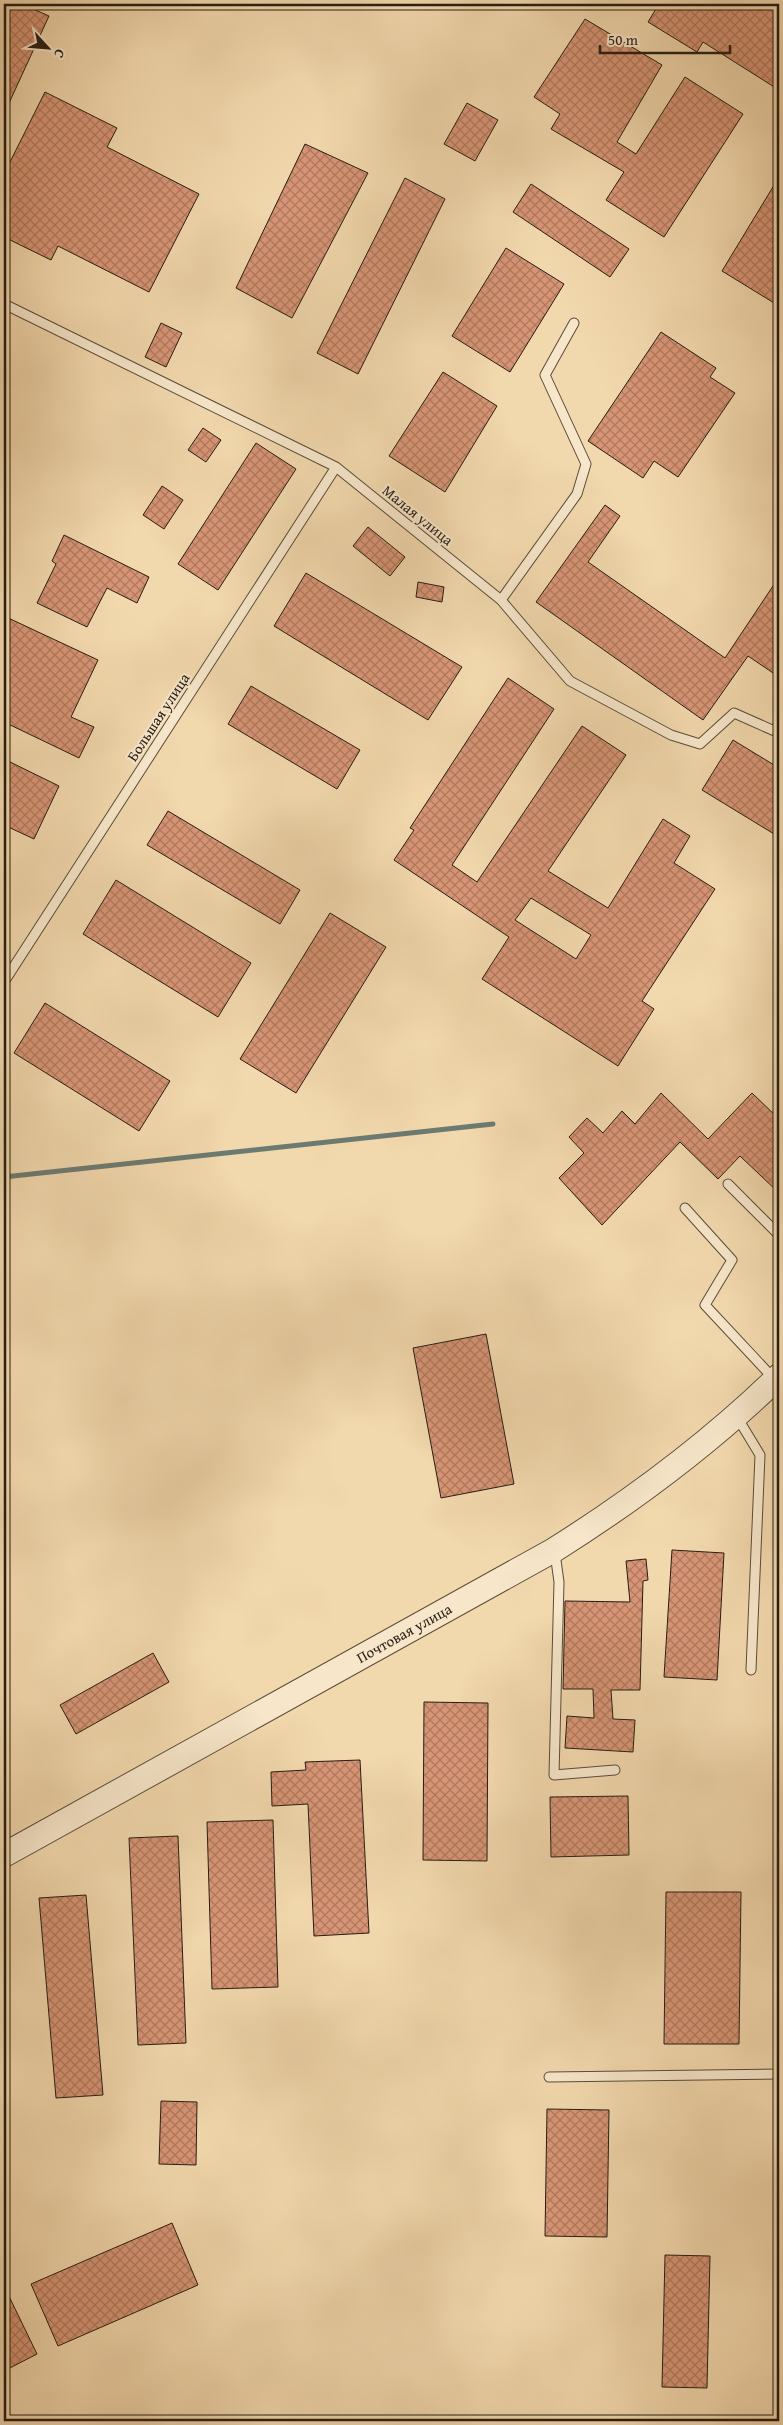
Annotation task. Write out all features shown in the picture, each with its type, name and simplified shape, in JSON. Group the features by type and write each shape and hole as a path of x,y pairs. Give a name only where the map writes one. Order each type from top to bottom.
{"street":[{"name":"Почтовая улица","path":"4,1855 554,1550 614,1512 680,1464 737,1417 777,1378"}],"lane":[{"name":"Малая улица","path":"4,304 336,467 501,600 570,680 671,736 700,744 734,713 779,733"},
{"path":"501,600 577,494 586,464 545,375 574,323"},
{"name":"Большая улица","path":"4,982 336,467"},
{"path":"728,1184 779,1235"},
{"path":"685,1208 732,1260 705,1305 777,1378"},
{"path":"737,1417 760,1455 751,1670"},
{"path":"554,1550 559,1582 554,1775 615,1770"},
{"path":"549,2077 779,2074"}],"building":[{"path":"4,4 22,4 49,16 4,114"},
{"path":"659,4 779,4 779,90 703,42 697,52 648,22"},
{"path":"585,19 662,65 617,142 636,154 685,77 743,114 664,237 606,200 624,172 551,129 560,114 534,97"},
{"path":"45,92 117,128 107,147 199,194 149,292 58,246 51,260 4,237 4,174"},
{"path":"467,103 498,120 475,161 444,144"},
{"path":"305,144 368,173 292,318 236,288"},
{"path":"779,177 779,306 722,271"},
{"path":"405,178 445,199 358,374 317,353"},
{"path":"531,184 629,249 610,277 513,212"},
{"path":"506,248 564,284 510,372 452,336"},
{"path":"161,323 182,333 166,367 145,357"},
{"path":"661,332 716,368 710,377 735,393 678,477 654,461 643,478 588,441"},
{"path":"443,372 497,406 445,492 389,456"},
{"path":"203,428 221,440 206,462 188,450"},
{"path":"256,443 296,469 218,590 178,564"},
{"path":"162,486 183,500 164,529 143,515"},
{"path":"605,505 620,516 588,562 725,658 779,577 779,677 748,656 703,720 536,602"},
{"path":"368,527 405,557 390,576 353,546"},
{"path":"64,535 149,577 137,603 107,588 87,627 37,603 56,564 52,561"},
{"path":"306,573 462,667 428,720 274,626"},
{"path":"418,582 444,587 442,602 416,597"},
{"path":"4,616 98,660 71,717 94,727 79,758 4,722"},
{"path":"508,678 554,709 452,865 477,882 582,726 626,755 548,871 608,908 663,819 690,836 674,863 715,889 642,1001 654,1009 618,1066 482,979 509,937 394,860 414,830 410,828","holes":["531,898 591,935 576,959 515,920"]},
{"path":"251,686 360,750 337,789 228,724"},
{"path":"733,740 779,768 779,837 702,790"},
{"path":"4,759 59,786 34,839 4,825"},
{"path":"168,811 300,890 280,924 147,845"},
{"path":"116,880 251,963 218,1017 83,934"},
{"path":"330,913 386,947 296,1093 240,1059"},
{"path":"45,1003 170,1081 139,1131 14,1053"},
{"path":"661,1093 708,1139 752,1093 779,1119 779,1193 740,1156 718,1179 680,1142 602,1225 559,1178 584,1153 569,1137 587,1118 603,1133 622,1111 635,1124"},
{"path":"486,1334 514,1484 441,1498 413,1348"},
{"path":"672,1550 724,1553 717,1680 664,1677"},
{"path":"646,1559 648,1580 643,1581 640,1690 611,1690 613,1719 635,1720 633,1752 565,1748 567,1716 594,1718 593,1689 563,1689 565,1601 630,1602 626,1561"},
{"path":"153,1653 169,1682 76,1734 60,1705"},
{"path":"424,1702 488,1703 487,1861 423,1860"},
{"path":"360,1760 369,1933 314,1936 308,1804 272,1806 271,1772 306,1770 305,1762"},
{"path":"628,1796 629,1855 551,1857 550,1797"},
{"path":"273,1820 278,1987 212,1989 207,1822"},
{"path":"178,1836 186,2043 138,2045 129,1838"},
{"path":"666,1892 741,1892 739,2044 664,2044"},
{"path":"86,1895 103,2095 56,2098 39,1898"},
{"path":"161,2101 197,2102 196,2165 159,2164"},
{"path":"547,2109 609,2110 607,2237 545,2236"},
{"path":"172,2223 198,2285 58,2346 31,2284"},
{"path":"665,2255 710,2256 707,2388 662,2387"},
{"path":"4,2286 37,2354 4,2371"}],"waterway":[{"path":"4,1177 493,1124"}]}
